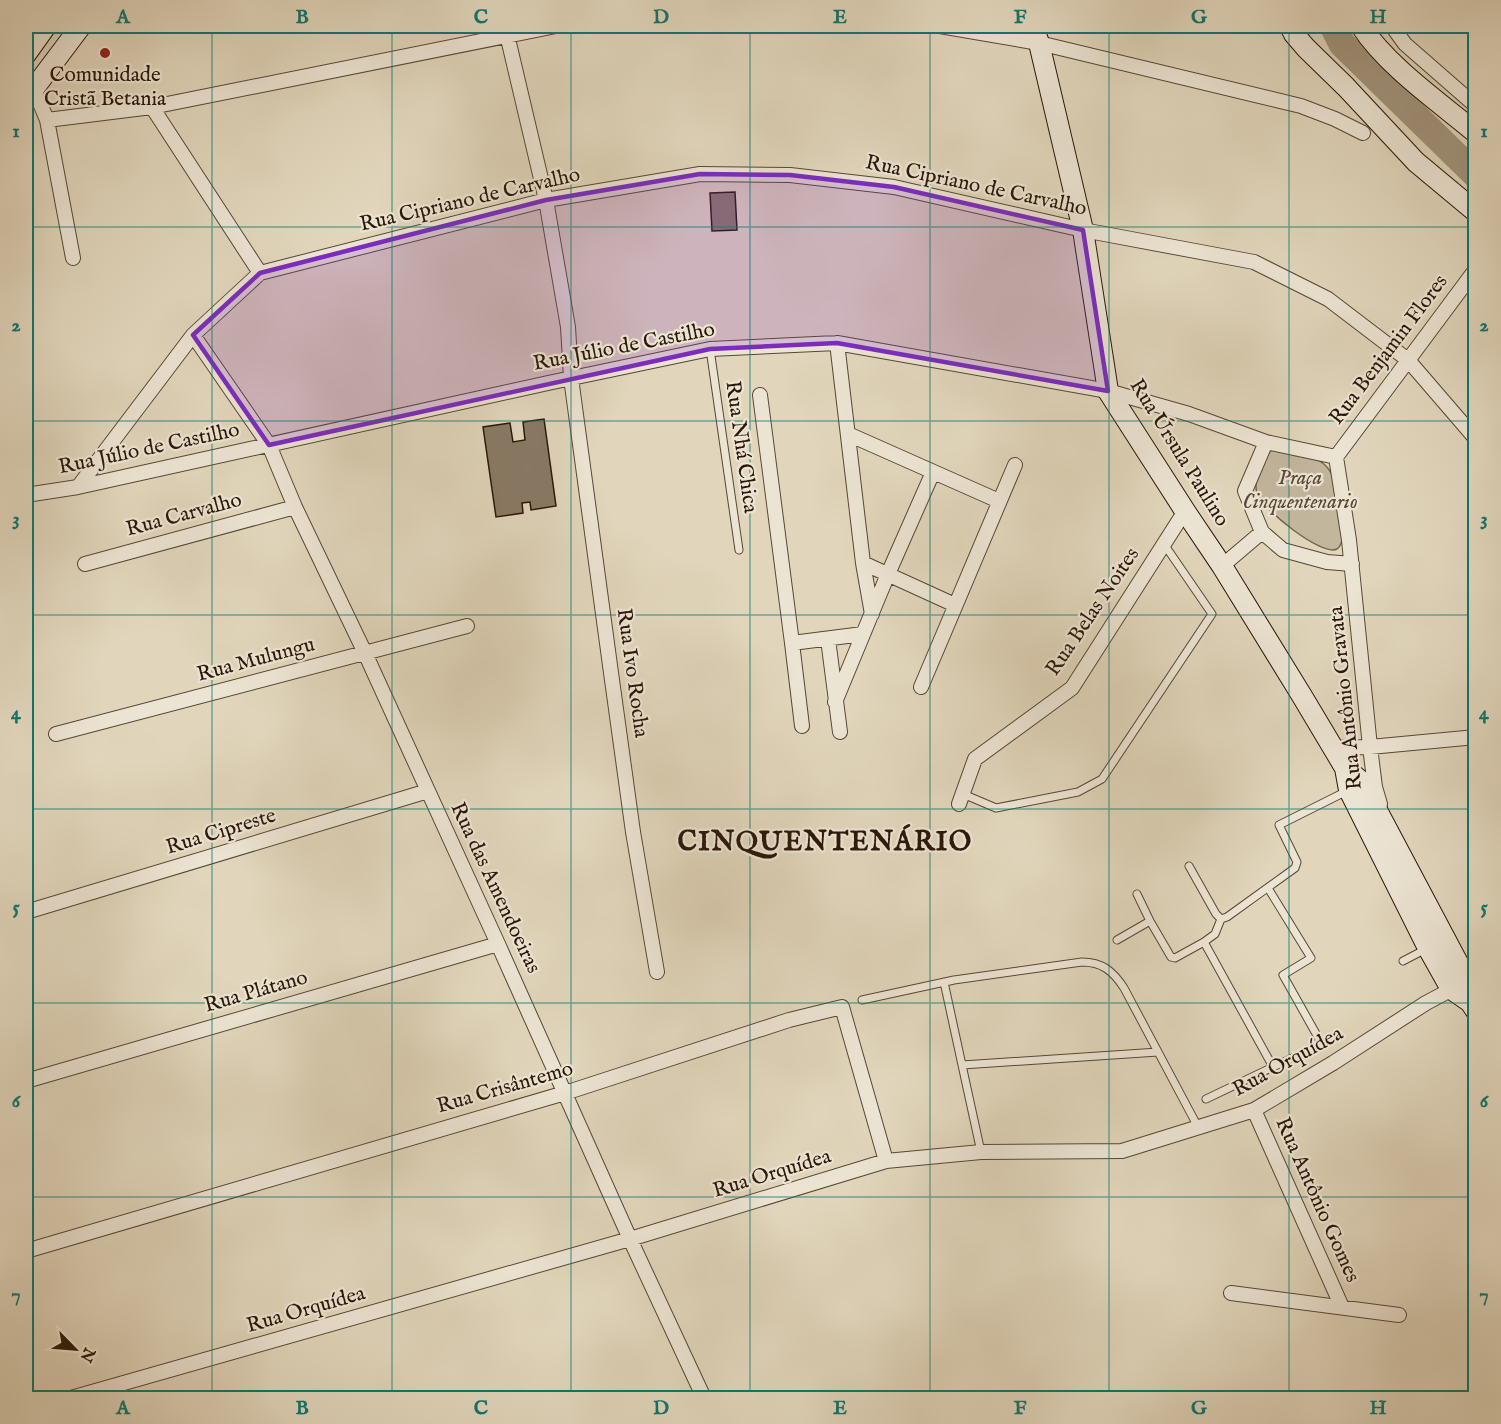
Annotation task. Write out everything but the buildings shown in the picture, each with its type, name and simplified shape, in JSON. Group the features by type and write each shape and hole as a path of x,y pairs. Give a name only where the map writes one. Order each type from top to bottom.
{"street":[{"path":"26,54 46,26"},
{"path":"72,258 47,120 30,94 81,26"},
{"path":"47,120 152,107 506,31 556,26"},
{"path":"940,26 1036,34 1301,106 1363,133"},
{"path":"1290,26 1306,48 1416,162 1476,212"},
{"path":"1361,26 1398,68 1476,132"},
{"path":"1375,44 1384,26"},
{"path":"1392,26 1405,44 1471,102 1448,110"},
{"name":"Rua Ivo Rocha","path":"506,31 546,200 568,327 571,378 633,832 657,972"},
{"name":"Rua Úrsula Paulino","path":"1036,34 1083,230 1108,391 1222,566 1356,786 1386,826 1459,985"},
{"path":"1448,110 1455,88"},
{"path":"152,107 260,273"},
{"name":"Rua Cipriano de Carvalho","path":"78,487 193,336 260,273 546,200 700,174 790,175 894,187 1083,230 1254,262 1328,299 1408,360 1476,439"},
{"name":"Rua Benjamin Flores","path":"1336,457 1476,269"},
{"name":"Rua das Amendoeiras","path":"193,336 269,445 295,507 428,791 704,1398"},
{"path":"837,343 863,563 872,614"},
{"name":"Rua Júlio de Castilho","path":"26,495 78,487 710,349 837,343 1108,391 1189,414 1266,442 1336,457"},
{"path":"760,395 802,726"},
{"path":"848,434 999,501"},
{"path":"1266,442 1245,490 1262,532 1283,550 1327,562 1352,564"},
{"name":"Rua Antônio Gravata","path":"1336,457 1352,564 1370,747 1376,787 1386,826"},
{"path":"921,687 1015,465"},
{"path":"836,702 888,574 933,472"},
{"name":"Rua Carvalho","path":"85,564 295,507"},
{"name":"Rua Belas Noites","path":"961,799 975,759 1072,688 1185,511"},
{"path":"1222,566 1262,532"},
{"path":"863,563 955,605"},
{"name":"Rua Mulungu","path":"56,734 467,626"},
{"path":"792,643 863,634"},
{"path":"828,639 840,732"},
{"path":"1333,748 1370,747 1476,737"},
{"name":"Rua Úrsula Paulino","path":"1356,786 1428,948 1459,985 1473,1007"},
{"name":"Rua Cipreste","path":"26,912 428,791"},
{"name":"Rua Plátano","path":"26,1081 498,944"},
{"name":"Rua Orquídea","path":"71,1398 630,1239 886,1161 981,1152 1122,1151 1254,1110 1333,1063 1426,1003 1459,985"},
{"name":"Rua Crisântemo","path":"26,1251 565,1093 789,1020 842,1007 886,1161"},
{"name":"Rua Antônio Gomes","path":"1254,1110 1342,1307"},
{"path":"1231,1293 1399,1316"}],"lane":[{"name":"Rua Nhá Chica","path":"710,349 739,550"},
{"path":"961,799 996,808 1078,792 1102,779 1212,614 1164,544"},
{"path":"1137,894 1150,921 1171,957 1174,958 1204,942 1215,933 1221,919 1294,870 1297,862 1279,825 1356,786"},
{"path":"1189,866 1221,919"},
{"path":"1206,1099 1320,1044 1283,975 1311,958 1269,888"},
{"path":"1117,940 1150,921"},
{"path":"1204,942 1273,1067"},
{"path":"1403,961 1428,948"},
{"path":"862,1000 944,982 1082,962 1097,963 1112,971 1119,980 1198,1127"},
{"path":"944,982 981,1152"},
{"path":"962,1065 1158,1052"}],"highlighted area":[{"path":"700,174 790,175 894,187 1083,230 1108,391 837,343 710,349 269,445 193,335 260,273 546,200"}],"green space":[{"name":"Praça Cinquentenario","path":"1274,448 1315,459 1330,471 1334,482 1341,528 1342,541 1337,549 1329,550 1306,539 1281,520 1261,500 1256,490 1257,480 1265,459"}],"waterway":[{"path":"1333,26 1342,44 1476,175"}],"place":[{"name":"Comunidade Cristã Betania","path":"105,53"}],"district":[{"name":"CINQUENTENÁRIO","path":"825,843"}]}
